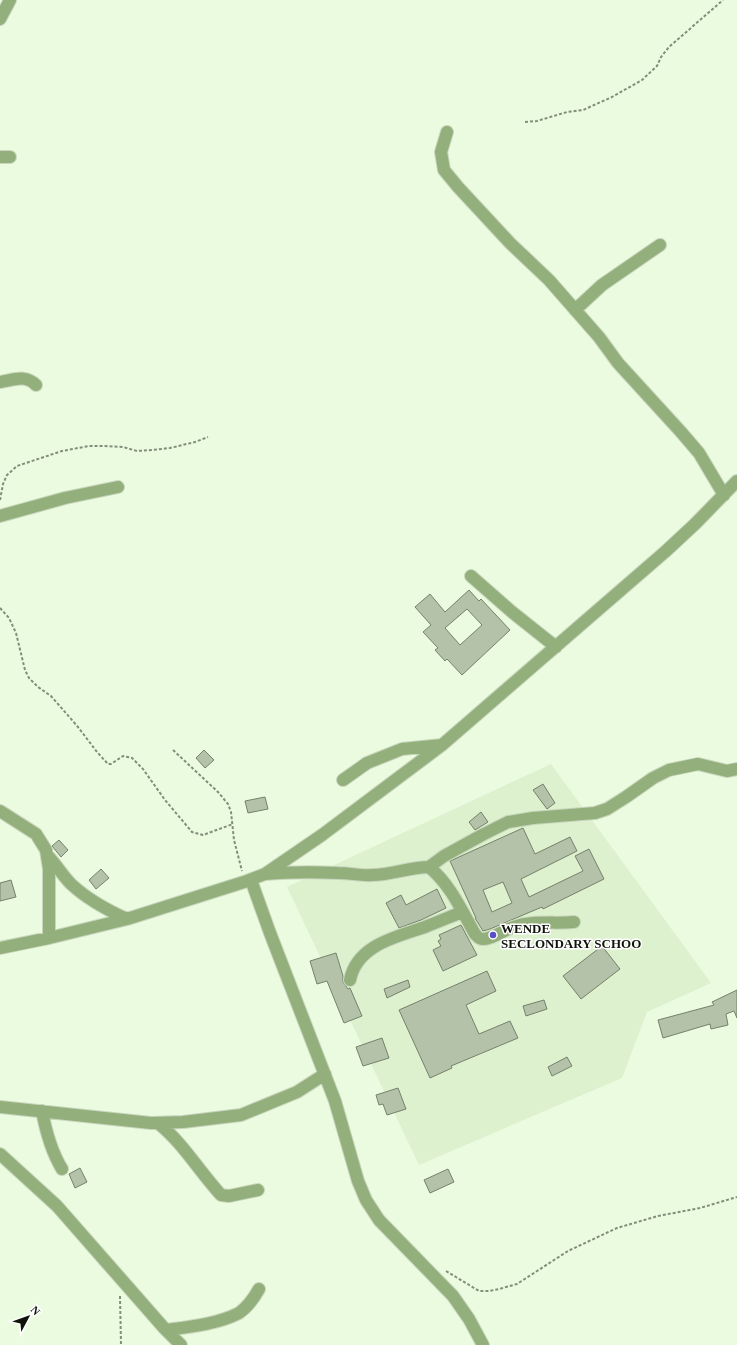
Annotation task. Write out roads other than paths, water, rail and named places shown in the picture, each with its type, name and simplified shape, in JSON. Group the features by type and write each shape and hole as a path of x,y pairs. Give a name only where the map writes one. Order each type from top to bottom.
{"street":[{"path":"0,19 10,0"},
{"path":"447,132 441,152 444,170 510,243 549,280 599,337 618,363 681,432 698,453 724,495"},
{"path":"575,310 602,285 660,245"},
{"path":"0,382 27,379 31,380 36,385"},
{"path":"0,948 127,919 248,881 265,874 322,835 442,745 556,647 619,590 671,547 737,482"},
{"path":"0,516 65,498 118,487"},
{"path":"471,576 512,612 556,647"},
{"path":"343,780 367,763 402,749 442,745"},
{"path":"265,874 309,872 372,875 400,872 417,867 429,867 444,856 508,822 533,818 596,813 607,809 653,778 669,770 698,764 727,771 737,769"},
{"path":"0,811 36,834 46,850 49,869 49,938"},
{"path":"47,854 70,883 87,897 102,908 127,919"},
{"path":"429,867 438,874 475,934 482,940 525,923 560,924 574,922"},
{"path":"248,881 270,933 335,1101 358,1182 366,1200 379,1220 453,1296 469,1319 483,1345"},
{"path":"350,980 358,960 374,947 390,938 424,927 462,912"},
{"path":"0,1107 102,1118 158,1122 183,1122 242,1115 297,1092 325,1074"},
{"path":"42,1112 55,1158 62,1169"},
{"path":"158,1122 171,1134 190,1156 211,1186 221,1195 229,1196 258,1190"},
{"path":"0,1154 57,1206 166,1330 181,1345"},
{"path":"166,1330 196,1326 223,1319 239,1312 252,1300 259,1289"}],"place":[{"name":"WENDE SECLONDARY SCHOO","path":"493,935"}]}
